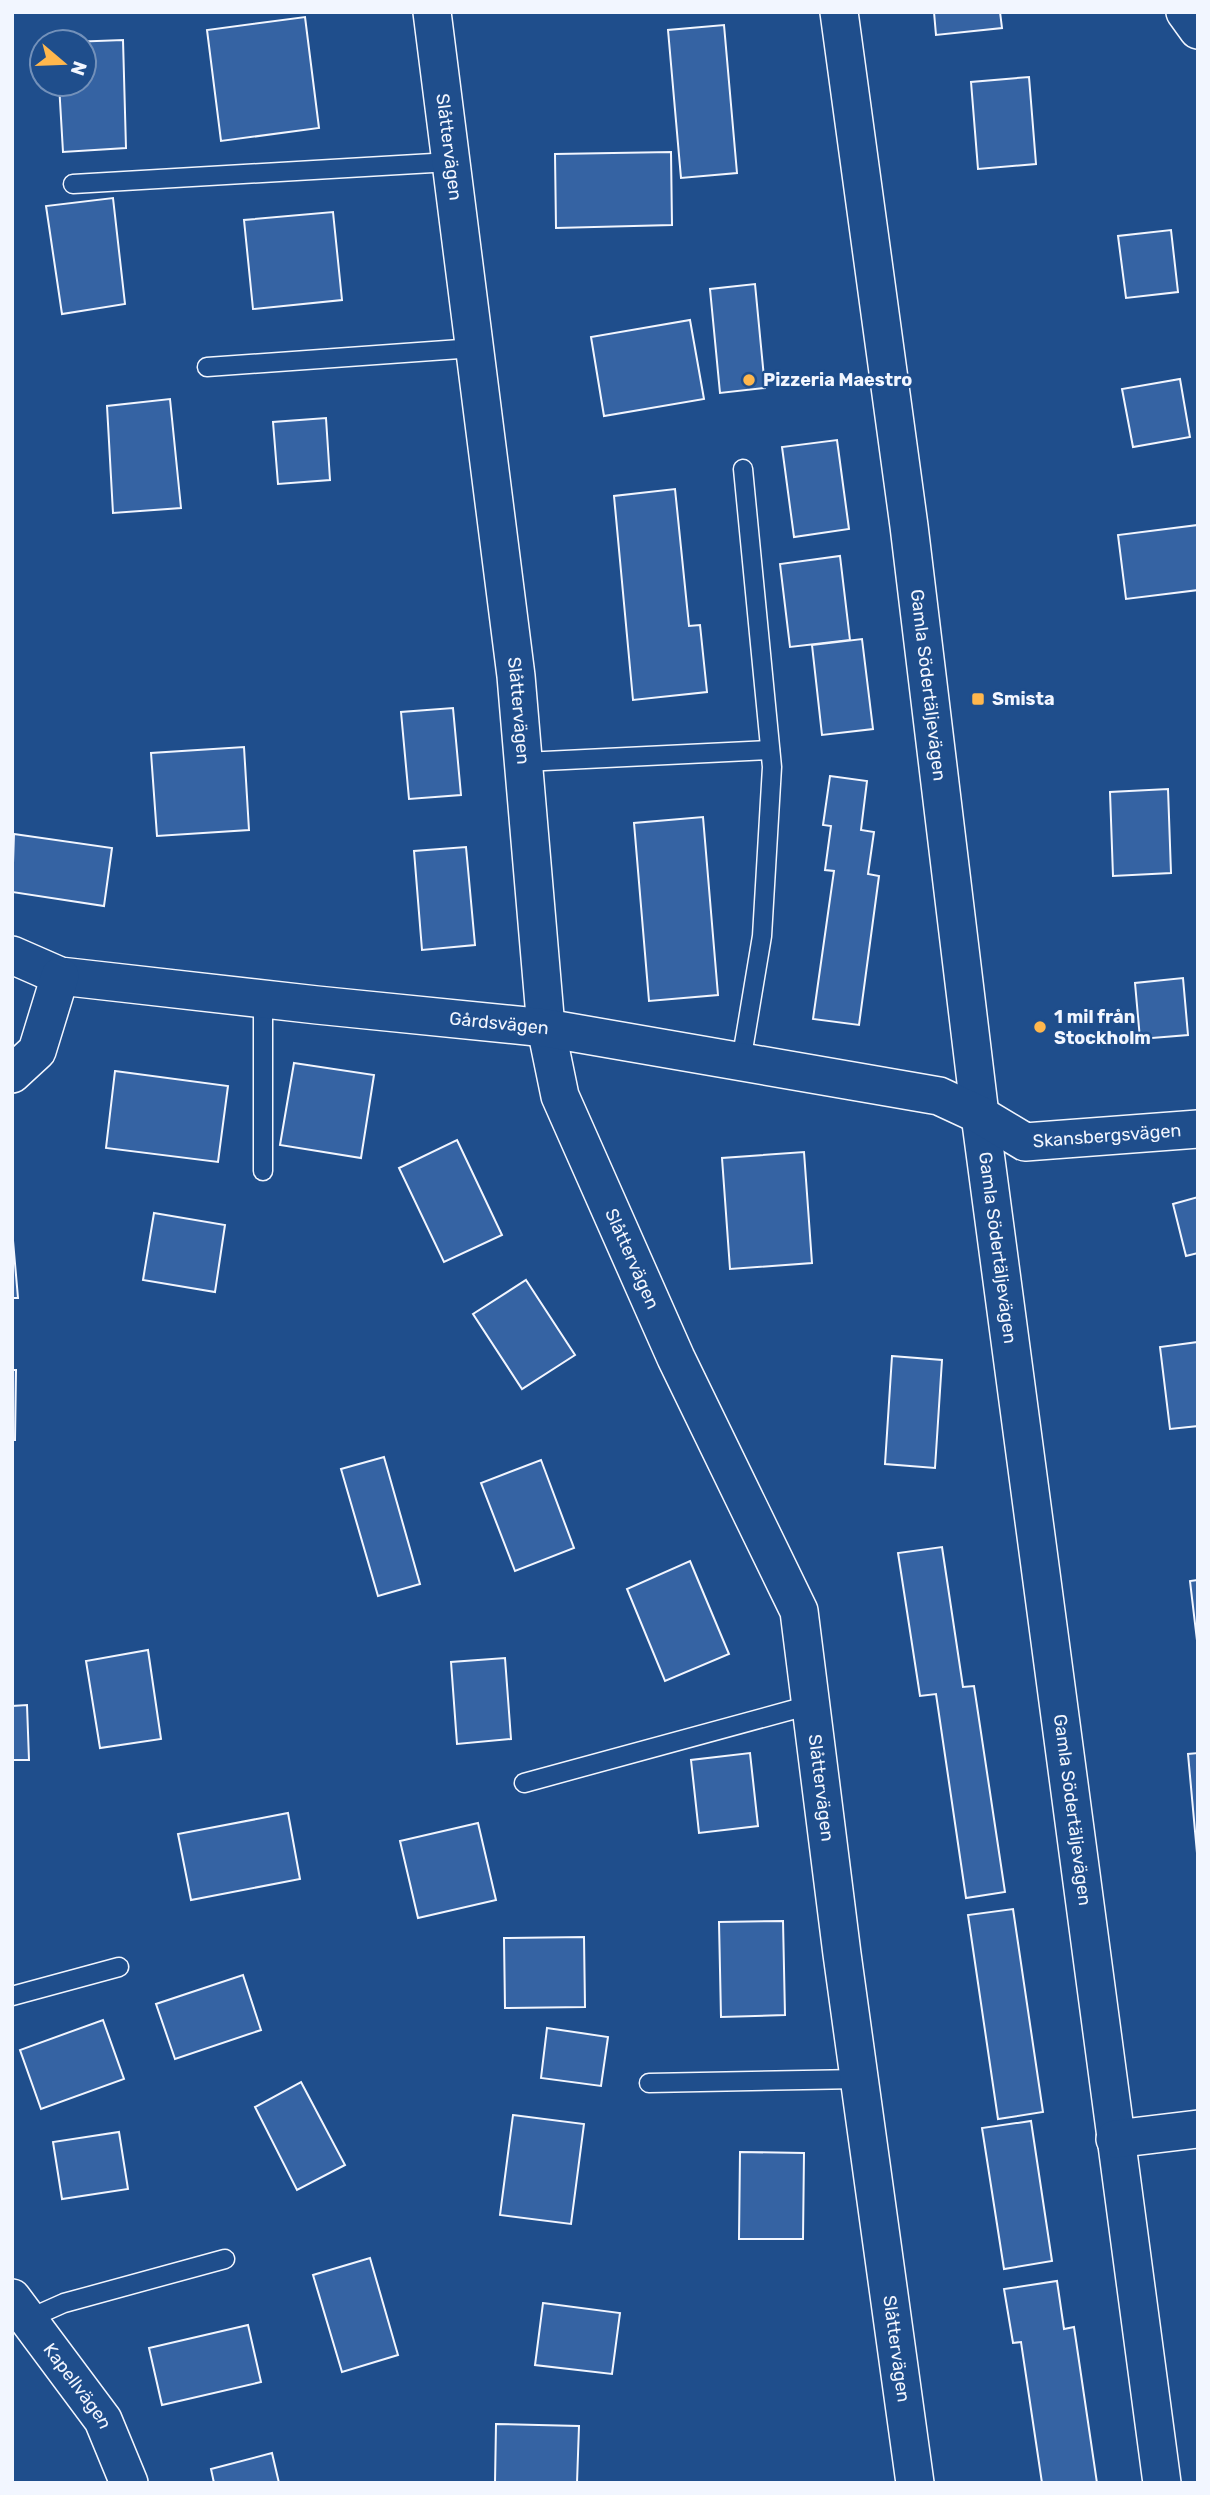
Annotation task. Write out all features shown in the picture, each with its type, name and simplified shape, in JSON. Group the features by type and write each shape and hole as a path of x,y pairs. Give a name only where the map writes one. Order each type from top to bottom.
{"street":[{"name":"Slåttervägen","path":"432,12 516,676 546,1028 560,1096 676,1358 799,1611 859,2079 915,2483"},
{"name":"Gamla Södertäljevägen","path":"839,12 909,526 980,1115 1162,2483"},
{"path":"1185,12 1198,30"},
{"name":"Gårdsvägen","path":"12,955 60,976 546,1028 939,1096 980,1115"},
{"path":"12,1074 37,1051 60,976"},
{"name":"Skansbergsvägen","path":"980,1115 1025,1142 1198,1129"},
{"path":"1115,2139 1198,2129"},
{"name":"Kapellvägen","path":"20,2308 103,2420 129,2483"}],"lane":[{"path":"73,184 450,162"},
{"path":"207,367 474,348"},
{"path":"741,1062 762,936 772,767 743,469"},
{"path":"524,762 770,750"},
{"path":"263,999 263,1171"},
{"path":"524,1783 810,1705"},
{"path":"12,1996 119,1967"},
{"path":"649,2083 859,2079"},
{"path":"20,2308 64,2303 225,2259"}],"building":[{"path":"934,12 1000,12 1002,28 936,35"},
{"path":"305,17 319,128 221,141 207,30"},
{"path":"724,25 737,173 681,178 668,30"},
{"path":"123,40 126,148 63,152 60,98 98,98 98,41"},
{"path":"1029,77 1036,164 978,169 971,82"},
{"path":"671,152 672,225 556,228 555,154"},
{"path":"113,198 125,304 62,314 46,206"},
{"path":"333,212 342,300 253,309 244,220"},
{"path":"1171,230 1178,292 1126,298 1118,236"},
{"path":"755,284 765,388 720,393 710,289"},
{"path":"690,320 704,399 604,416 591,337"},
{"path":"1180,379 1190,437 1133,447 1122,389"},
{"path":"170,399 181,508 113,513 107,406"},
{"path":"326,418 330,480 278,484 273,422"},
{"path":"837,440 849,529 794,537 782,447"},
{"path":"675,489 689,626 700,625 707,692 633,700 614,496"},
{"path":"1198,525 1198,590 1126,599 1118,535"},
{"path":"840,556 850,640 790,647 780,564"},
{"path":"862,639 873,729 822,735 812,645"},
{"path":"453,708 461,795 409,799 401,712"},
{"path":"244,747 249,830 157,836 151,753"},
{"path":"830,776 867,781 861,830 874,832 868,874 879,876 859,1025 813,1019 834,871 825,870 831,826 823,825"},
{"path":"1168,789 1171,873 1113,876 1110,792"},
{"path":"703,817 718,995 649,1001 634,823"},
{"path":"14,834 112,848 104,906 12,892"},
{"path":"466,847 475,945 422,950 414,851"},
{"path":"1183,978 1188,1035 1140,1039 1135,983"},
{"path":"294,1063 374,1075 361,1158 280,1145"},
{"path":"115,1071 228,1086 218,1162 106,1148"},
{"path":"457,1140 502,1235 444,1262 399,1168"},
{"path":"804,1152 812,1263 730,1269 722,1158"},
{"path":"1198,1197 1198,1253 1186,1256 1173,1204"},
{"path":"154,1213 225,1225 215,1292 143,1280"},
{"path":"12,1229 18,1298 12,1298"},
{"path":"526,1280 575,1355 522,1389 473,1314"},
{"path":"1198,1342 1198,1426 1170,1429 1160,1347"},
{"path":"892,1356 942,1360 935,1468 885,1464"},
{"path":"12,1370 16,1370 15,1440 12,1440"},
{"path":"384,1457 420,1584 378,1596 341,1469"},
{"path":"541,1460 574,1548 515,1571 481,1483"},
{"path":"942,1547 963,1687 974,1686 1005,1892 966,1898 936,1694 920,1696 898,1553"},
{"path":"690,1561 729,1654 665,1681 627,1589"},
{"path":"1198,1580 1198,1649 1190,1581"},
{"path":"148,1650 161,1739 100,1748 86,1661"},
{"path":"505,1658 511,1739 457,1744 451,1662"},
{"path":"27,1705 29,1760 12,1760 12,1706"},
{"path":"750,1753 758,1826 699,1833 691,1760"},
{"path":"1198,1753 1198,1853 1197,1853 1188,1754"},
{"path":"288,1813 300,1879 191,1900 178,1834"},
{"path":"478,1823 496,1900 418,1918 400,1841"},
{"path":"1013,1909 1043,2112 998,2119 968,1915"},
{"path":"783,1921 785,2015 721,2017 719,1922"},
{"path":"584,1937 585,2007 505,2008 504,1938"},
{"path":"243,1975 261,2030 175,2059 156,2004"},
{"path":"103,2020 124,2079 41,2109 20,2050"},
{"path":"547,2028 608,2037 601,2086 541,2078"},
{"path":"301,2082 345,2165 297,2190 255,2107"},
{"path":"513,2115 584,2124 571,2224 500,2215"},
{"path":"1031,2121 1052,2261 1004,2269 982,2128"},
{"path":"119,2132 128,2189 62,2199 53,2142"},
{"path":"740,2152 804,2153 803,2239 739,2239"},
{"path":"370,2258 398,2355 342,2372 313,2275"},
{"path":"1057,2281 1064,2329 1074,2327 1097,2483 1042,2483 1021,2342 1013,2343 1004,2289"},
{"path":"543,2303 620,2313 612,2374 535,2365"},
{"path":"248,2325 261,2382 162,2405 149,2348"},
{"path":"496,2424 579,2426 577,2483 495,2483"},
{"path":"272,2453 279,2483 214,2483 211,2469"}],"place":[{"name":"Pizzeria Maestro","path":"749,380"},
{"name":"Smista","path":"978,699"},
{"name":"1 mil från Stockholm","path":"1040,1027"}]}
